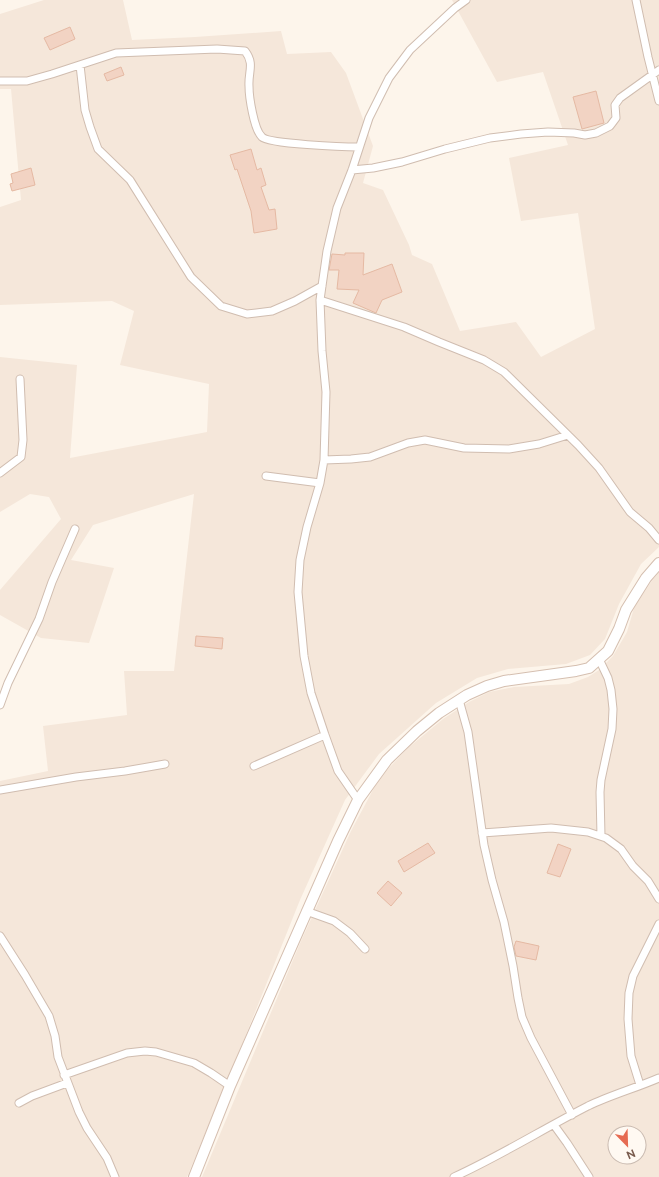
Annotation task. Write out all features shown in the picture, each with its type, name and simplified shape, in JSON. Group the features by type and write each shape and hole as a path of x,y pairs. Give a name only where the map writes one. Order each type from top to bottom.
{"main road":[{"path":"194,1177 230,1086 338,841 358,800 387,760 417,730 439,713 459,700 487,686 504,681 576,672 589,668 608,651 630,603 646,578 659,563"}],"street":[{"path":"358,800 338,771 324,735 311,693 304,656 298,592 300,560 307,527 320,483 324,460 326,392 322,351 320,300 327,251 337,208 352,170 369,118 389,78 410,50 455,8 466,0"},
{"path":"636,0 659,101"},
{"path":"0,81 27,81 116,53 217,49 245,51 249,56 251,64 248,85 251,104 257,130 262,137 270,140 313,145 359,147"},
{"path":"80,65 85,110 98,149 130,180 191,277 221,306 247,314 272,311 295,301 322,286"},
{"path":"352,170 373,168 402,162 445,149 490,138 548,132 585,135 596,133 610,126 616,118 615,105 620,98 659,70"},
{"path":"320,300 404,327 484,360 504,372 599,468 630,512 649,528 659,540"},
{"path":"0,473 21,457 23,440 20,379"},
{"path":"324,460 370,457 408,443 425,440 464,448 509,449 539,444 568,435"},
{"path":"266,476 320,483"},
{"path":"0,705 8,683 39,619 52,582 75,529"},
{"path":"600,659 608,678 613,709 612,728 601,780 601,836"},
{"path":"459,700 468,732 484,845 504,922 522,1017 530,1038 572,1115"},
{"path":"254,766 324,735"},
{"path":"0,790 166,764"},
{"path":"482,832 551,828 588,832 601,836 621,849 633,866 648,881 659,899"},
{"path":"306,911 334,921 350,933 365,949"},
{"path":"640,1085 631,1056 628,1019 629,993 633,976 659,924"},
{"path":"0,936 49,1016 55,1036 58,1057 65,1079 87,1128 107,1158 115,1177"},
{"path":"18,1103 65,1079 127,1053 145,1051 156,1052 194,1063 230,1086"},
{"path":"454,1177 613,1095 659,1078"},
{"path":"554,1125 589,1177"}],"shaded area":[{"path":"44,0 123,0 132,40 281,31 287,54 331,52 346,73 373,146 363,183 383,190 409,245 412,255 432,264 460,331 516,322 541,357 595,329 578,213 521,221 509,158 568,145 543,72 497,82 452,0 659,0 659,547 641,564 619,604 605,639 590,655 566,664 508,669 477,678 436,703 379,754 345,800 300,900 187,1177 0,1177 0,781 48,771 43,726 127,715 124,671 174,671 194,494 93,525 71,560 114,568 89,643 41,638 0,615 0,590 61,519 49,497 30,494 0,512 0,357 77,365 70,458 207,432 209,384 120,365 134,311 112,301 0,305 0,207 21,200 11,89 0,89 0,14"},
{"path":"659,572 659,1177 202,1177 301,941 351,831 374,788 388,769 408,748 443,719 469,702 489,692 514,687 569,684 588,677 599,670 613,656 627,632 634,608"}],"building":[{"path":"70,27 75,39 50,50 44,38"},
{"path":"121,67 124,75 107,81 104,74"},
{"path":"596,91 604,123 582,129 573,97"},
{"path":"251,149 257,170 261,168 266,185 261,187 269,210 275,209 277,229 254,233 251,211 237,169 235,170 230,155"},
{"path":"31,168 35,185 12,191 10,184 13,183 11,174"},
{"path":"345,253 364,253 363,275 392,264 402,292 382,300 376,313 353,303 359,290 337,289 339,270 329,270 332,254 345,255"},
{"path":"196,636 223,638 222,649 195,646"},
{"path":"428,843 435,853 404,872 398,861"},
{"path":"558,844 571,849 560,877 547,873"},
{"path":"388,881 402,893 391,906 377,893"},
{"path":"516,941 539,946 536,960 516,956 514,947"}]}
